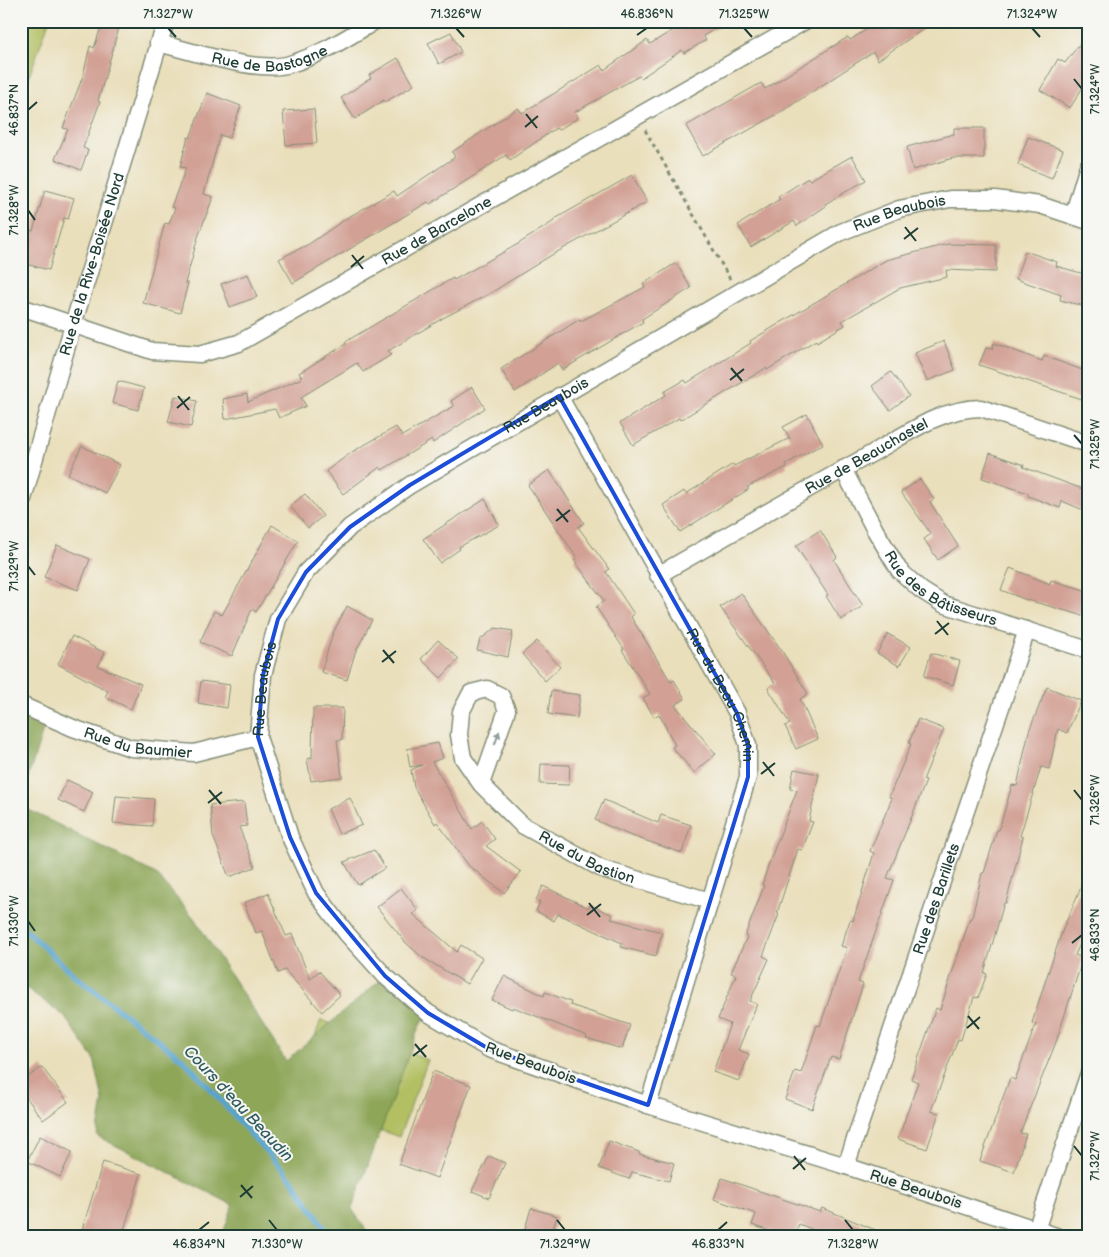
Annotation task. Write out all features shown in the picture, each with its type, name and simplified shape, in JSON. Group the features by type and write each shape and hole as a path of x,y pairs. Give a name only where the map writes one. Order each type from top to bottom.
{"street":[{"name":"Rue de la Rive-Boisée Nord","path":"21,506 73,324 166,21"},
{"name":"Rue de Bastogne","path":"158,43 261,67 288,65 323,52 376,21"},
{"name":"Rue de Barcelone","path":"21,307 152,351 200,354 239,343 805,21"},
{"path":"1080,219 1088,166"},
{"name":"Rue Beaubois","path":"1056,1236 846,1166 648,1105 489,1049 428,1013 384,976 347,934 316,893 290,837 258,737 263,675 278,619 306,572 350,527 410,486 559,396 841,232 899,209 950,199 995,199 1040,205 1080,219"},
{"name":"Rue du Beau-Chemin","path":"559,396 737,713 748,745 748,777 648,1105"},
{"name":"Rue de Beauchastel","path":"658,575 843,469 945,414 963,408 982,408 1088,444"},
{"name":"Rue des Bâtisseurs","path":"843,469 874,530 899,570 921,590 943,604 1088,650"},
{"name":"Rue des Barillets","path":"846,1166 1027,630"},
{"name":"Rue du Bastion","path":"481,784 506,710 502,696 487,689 471,693 461,712 459,735 463,758 481,784 522,825 602,869 710,902"},
{"name":"Rue du Baumier","path":"21,705 73,728 131,748 194,753 258,737"},
{"path":"1036,1230 1088,1076"}],"path":[{"path":"638,116 738,292"}],"highlighted area":[{"path":"559,396 737,713 748,745 748,777 648,1105 489,1049 428,1013 385,976 316,893 290,837 258,737 263,675 278,619 306,572 350,527 410,485"}],"green space":[{"path":"21,21 49,21 21,99"},
{"path":"21,705 47,717 21,801"},
{"path":"21,806 156,874 194,918 286,1061 385,976 428,1013 419,1027 352,1209 370,1236 222,1236 233,1205 97,1136 103,1100 94,1059 64,1016 21,984"},
{"path":"321,1020 428,1060 399,1137 363,1124 297,1084"}],"building":[{"path":"103,21 121,21 98,101 100,102 83,148 88,150 81,170 55,159 68,129 63,128 83,76 90,46 94,48"},
{"path":"688,21 729,21 703,36 706,40 684,53 682,50 641,78 639,76 575,112 578,118 558,130 556,128 510,160 506,155 430,204 428,202 293,283 279,259 309,244 347,218 394,191 397,196 455,157 452,152 518,108 522,113 601,65 604,70 647,40 650,44"},
{"path":"880,21 935,21 878,60 873,52 781,112 703,156 686,126 761,83 765,89 848,37 850,40"},
{"path":"451,32 461,52 439,64 428,43"},
{"path":"1088,33 1088,79 1070,108 1040,90 1058,59 1065,63"},
{"path":"398,58 414,85 385,102 384,100 355,119 341,98 371,78 369,75"},
{"path":"207,93 241,106 229,138 220,135 204,194 213,197 198,237 185,283 188,283 180,313 143,303 165,223 169,224 175,208 171,207 186,168 180,167 188,137 190,138"},
{"path":"314,109 317,143 286,145 283,111"},
{"path":"954,128 984,128 984,158 953,158 913,170 907,147 954,134"},
{"path":"1028,137 1063,150 1052,178 1018,165"},
{"path":"852,156 866,180 825,204 826,206 797,226 794,221 751,247 738,225 780,199 778,197 808,178 810,180"},
{"path":"632,175 647,202 550,256 489,294 443,318 388,351 391,355 363,372 357,363 301,397 306,406 279,418 275,409 225,419 223,399 247,394 248,402 302,378 299,373 346,344 345,342 453,278 454,280 518,244 553,220"},
{"path":"45,190 74,198 68,219 64,218 49,270 21,263 21,245 26,229 33,231"},
{"path":"948,244 996,245 996,272 946,270 947,277 900,288 842,321 845,325 817,342 816,340 680,420 679,418 633,445 620,423 666,395 664,392 685,380 687,383 751,343 750,341 886,260"},
{"path":"1025,251 1057,262 1056,266 1088,275 1088,307 1060,300 1061,295 1016,279"},
{"path":"676,263 691,288 642,319 643,322 562,370 558,363 515,392 501,369 580,319 581,321 645,287 643,284"},
{"path":"248,274 257,297 230,307 221,284"},
{"path":"944,341 955,370 927,381 915,353"},
{"path":"994,343 1042,361 1044,356 1088,372 1088,401 979,365 986,348 992,349"},
{"path":"891,372 909,396 890,410 872,386"},
{"path":"118,381 144,388 138,410 112,403"},
{"path":"472,387 485,408 433,443 432,440 382,470 380,467 343,494 326,471 352,452 396,427 402,436 454,406 451,401"},
{"path":"175,396 197,401 191,427 168,422"},
{"path":"807,414 823,444 786,464 787,467 747,487 749,489 680,532 663,505 684,491 686,494 733,464 734,466 790,438 783,427"},
{"path":"82,446 120,465 105,493 68,474"},
{"path":"990,453 1088,491 1088,512 1062,501 1060,508 1028,496 1028,493 982,478"},
{"path":"549,470 584,523 578,527 609,569 606,572 634,614 631,617 671,682 674,680 685,699 675,705 716,754 694,773 672,747 675,745 659,714 654,717 643,698 650,694 622,650 624,649 596,607 604,601 574,560 577,558 528,485"},
{"path":"920,479 934,499 930,502 958,546 938,560 924,539 931,534 901,492"},
{"path":"305,494 323,516 308,528 290,506"},
{"path":"485,499 499,525 459,547 460,549 440,563 423,539"},
{"path":"272,525 298,541 256,612 252,609 232,656 200,642 214,611 222,615"},
{"path":"820,530 837,557 834,560 863,606 841,620 826,596 828,595 796,546"},
{"path":"57,545 90,559 78,590 44,577"},
{"path":"1010,568 1050,584 1051,580 1088,591 1088,617 1024,599 1001,590"},
{"path":"741,593 782,651 808,694 800,699 818,739 796,749 785,726 790,724 768,688 775,683 720,607"},
{"path":"347,606 372,620 355,653 347,680 321,672 333,633"},
{"path":"495,628 513,631 508,657 477,650 480,640"},
{"path":"888,634 911,647 899,666 877,653"},
{"path":"72,636 105,653 98,666 141,684 131,709 105,697 108,691 58,664"},
{"path":"438,640 459,659 441,678 421,659"},
{"path":"537,641 560,667 545,681 522,654"},
{"path":"931,653 960,661 953,685 924,676"},
{"path":"201,681 230,685 227,708 198,703"},
{"path":"1047,687 1081,701 1067,733 1058,729 1049,769 1041,767 1020,836 1023,837 1006,903 1004,903 984,973 987,974 978,998 974,997 961,1040 958,1039 931,1111 939,1113 927,1149 898,1139 918,1082 911,1079 936,1008 940,1010 970,918 972,918 982,873 984,873 997,830 999,830 1012,785 1017,786 1029,731"},
{"path":"551,691 580,695 577,718 548,714"},
{"path":"313,708 343,708 342,740 337,740 342,777 311,781 307,759 312,758"},
{"path":"918,719 944,729 923,780 926,781 887,878 894,880 858,982 863,984 839,1059 831,1057 812,1109 785,1099 795,1071 801,1073 817,1025 820,1026 847,948 841,946 850,920 853,921 874,853 870,851 892,798 889,797 911,744 909,743"},
{"path":"438,743 443,758 432,762 472,829 482,821 495,839 486,846 521,872 504,893 469,866 437,822 435,824 414,787 411,770 422,765 410,767 407,749"},
{"path":"541,764 570,765 569,785 540,784"},
{"path":"794,769 819,774 809,821 813,822 802,850 798,849 777,913 779,914 763,956 769,959 750,1001 757,1004 738,1050 749,1054 739,1081 713,1072 730,1024 718,1019 736,975 731,973 747,937 745,936 764,886 762,885 768,866 797,790 790,789"},
{"path":"67,780 93,792 84,812 58,800"},
{"path":"116,796 154,799 152,826 113,823"},
{"path":"350,798 362,825 339,834 328,809"},
{"path":"604,800 658,823 661,815 691,825 682,853 629,835 595,820"},
{"path":"244,802 247,826 239,827 255,867 229,877 213,836 210,805"},
{"path":"374,850 385,868 358,885 344,862"},
{"path":"1088,871 1088,926 1075,955 1083,958 1056,1042 1020,1133 1026,1134 1014,1172 980,1161 1010,1078 1015,1080 1036,1024 1032,1023 1048,973 1063,929"},
{"path":"543,886 589,908 590,905 613,915 611,919 662,932 656,956 621,947 622,943 558,914 554,921 536,911 540,902 536,900"},
{"path":"401,888 418,910 413,914 457,952 461,945 482,958 467,984 422,957 405,942 377,907"},
{"path":"268,893 286,936 292,934 310,979 319,971 340,995 322,1012 285,970 278,973 262,931 256,933 244,903"},
{"path":"504,976 544,996 545,992 571,1002 570,1005 630,1025 622,1049 586,1038 587,1036 492,1000"},
{"path":"42,1067 68,1102 43,1120 21,1090 21,1082"},
{"path":"433,1071 471,1085 437,1178 399,1164"},
{"path":"40,1136 72,1152 60,1177 27,1161"},
{"path":"609,1141 639,1152 639,1154 674,1163 669,1181 632,1172 629,1179 599,1168"},
{"path":"489,1156 505,1163 489,1198 472,1191"},
{"path":"103,1162 141,1174 122,1236 80,1236"},
{"path":"722,1178 820,1212 822,1208 890,1236 828,1236 799,1224 794,1236 785,1236 752,1225 756,1214 714,1199"},
{"path":"531,1208 557,1216 551,1236 523,1236"}],"waterway":[{"name":"Cours d'eau Beaudin","path":"21,926 75,976 184,1060 293,1181 330,1236"}]}
